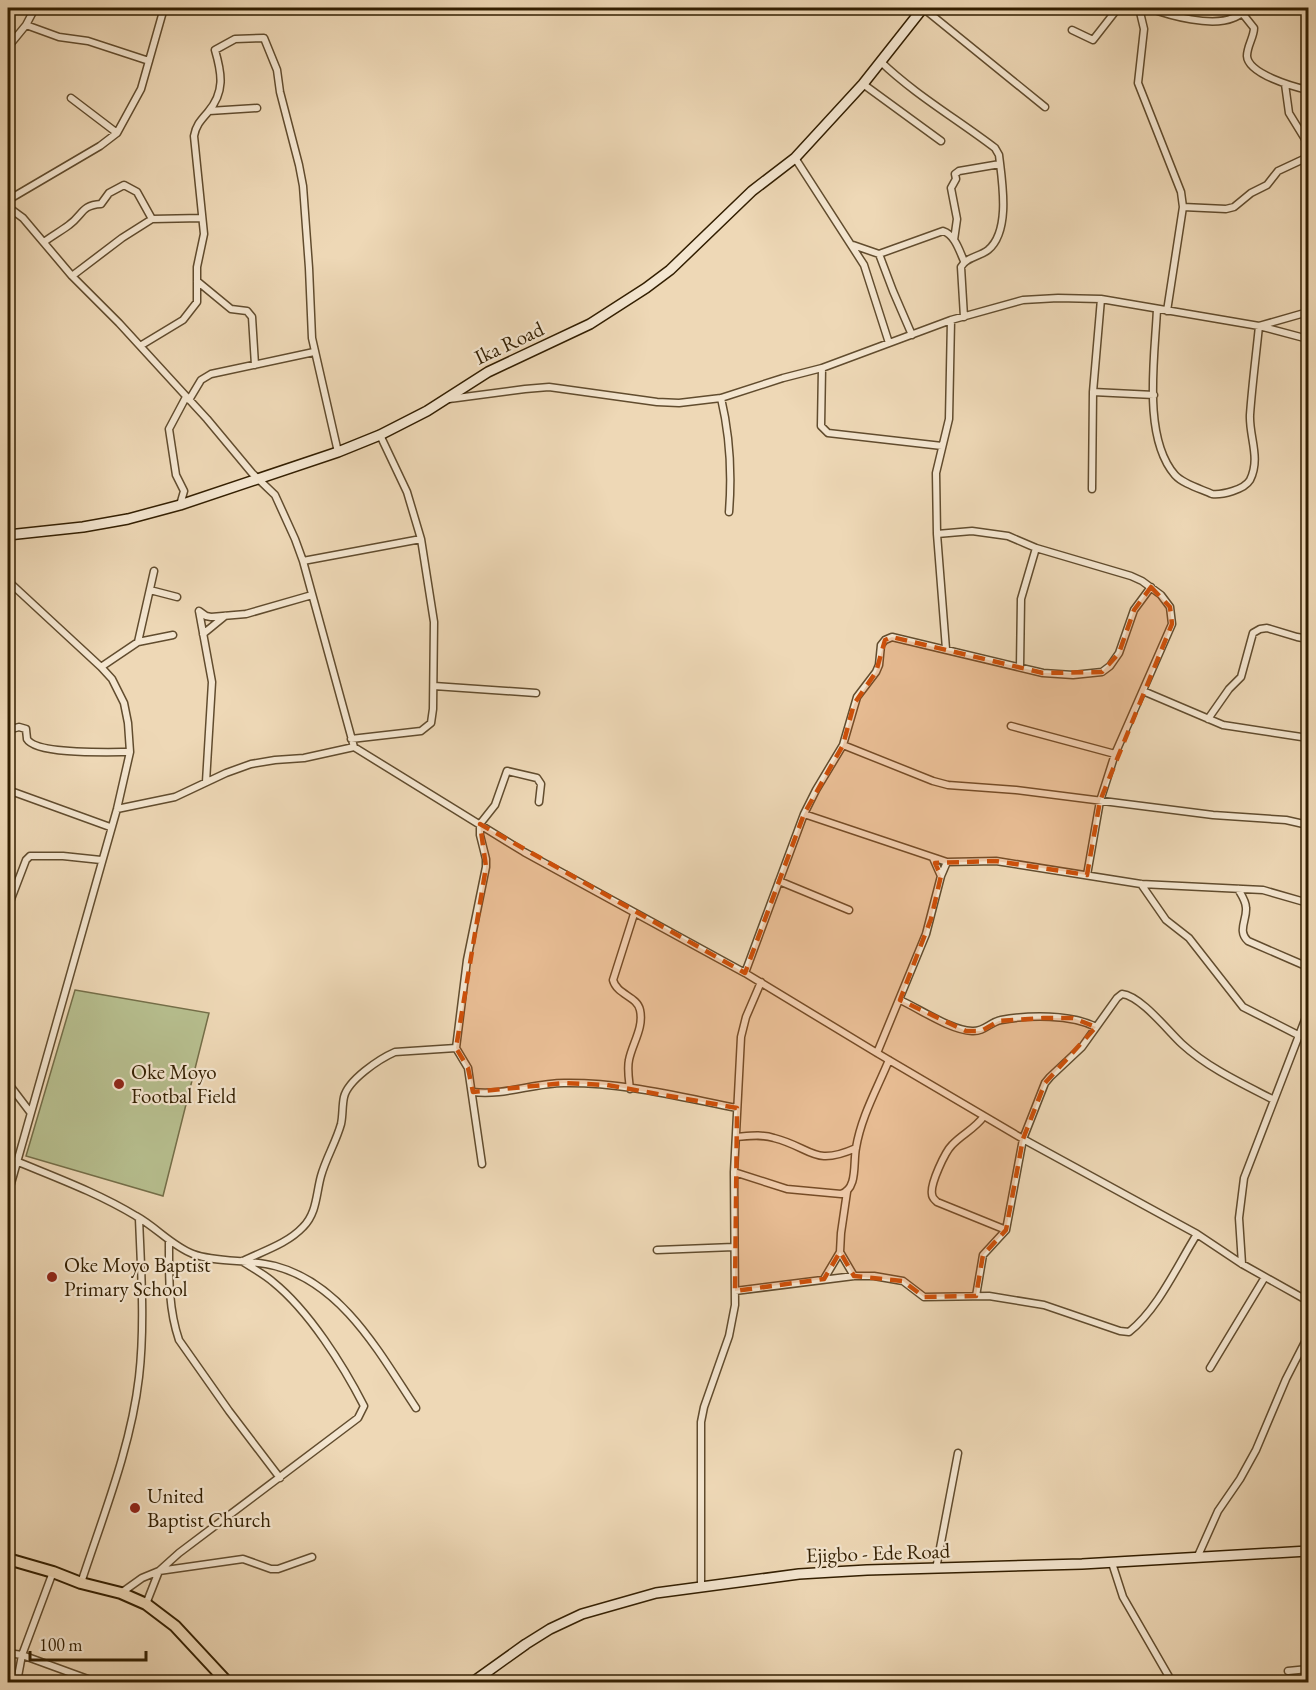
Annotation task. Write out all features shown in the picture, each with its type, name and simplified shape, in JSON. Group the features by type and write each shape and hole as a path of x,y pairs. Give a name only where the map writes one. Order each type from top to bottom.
{"main road":[{"path":"8,1559 81,1583 121,1593 146,1604 175,1626 227,1683"}],"street":[{"path":"8,46 26,25 35,8"},
{"path":"8,200 100,146 117,133 141,89 164,8"},
{"path":"923,8 1045,107"},
{"name":"Ika Road","path":"8,535 83,527 128,519 180,505 338,452 380,435 427,411 488,372 590,324 646,288 692,250 752,191 795,158 863,84 923,8"},
{"path":"1072,30 1093,40 1118,8"},
{"path":"1139,8 1144,29 1138,83 1181,192 1183,207 1167,311"},
{"path":"1149,8 1207,22 1228,20 1250,8"},
{"path":"1242,13 1254,28 1247,55 1251,65 1285,84 1308,90"},
{"path":"26,25 59,37 88,41 149,61"},
{"path":"140,346 172,327 191,311 196,302 198,259 204,234 194,136 195,128 220,94 221,70 215,50 235,39 264,38 276,70 303,186 314,352 338,452"},
{"path":"880,61 898,78 953,120 995,148 999,155 1003,220 990,248 964,261"},
{"path":"863,84 941,141"},
{"path":"1285,84 1289,113 1308,144"},
{"path":"71,98 117,133"},
{"path":"209,111 257,108"},
{"path":"795,158 867,271 889,343"},
{"path":"1183,207 1226,209 1234,207 1251,193 1267,185 1278,171 1308,158"},
{"path":"954,240 957,219 951,188 956,174 959,171 1000,164"},
{"path":"44,242 72,224 91,204 101,204 109,193 124,185 137,192 152,219"},
{"path":"8,207 23,218 72,276 140,346 207,419 247,468 275,495 303,561 354,747 524,852 746,973 1023,1139 1197,1234 1242,1264 1308,1301"},
{"path":"72,276 122,238 152,219 202,218"},
{"path":"852,245 879,254 943,231 950,234 964,261 960,274 964,317"},
{"path":"879,254 912,335"},
{"path":"197,281 231,309 247,311 252,317 255,366"},
{"path":"442,400 549,387 657,402 679,403 721,398 822,368 951,321 1023,300 1101,299 1259,327 1308,339"},
{"path":"1092,489 1093,392 1101,299"},
{"path":"1157,309 1153,411 1160,448 1176,475 1212,494 1218,495 1243,486 1250,479 1255,461 1250,418 1259,327"},
{"path":"1259,327 1308,312"},
{"path":"946,649 937,534 936,473 949,419 951,321"},
{"path":"180,505 184,491 176,475 169,429 201,380 211,374 314,352"},
{"path":"822,368 821,426 828,433 942,446"},
{"path":"1093,392 1154,395"},
{"path":"721,398 727,421 729,443 731,480 729,512"},
{"path":"351,739 421,731 431,723 434,686 434,622 421,539 407,492 380,435"},
{"path":"937,534 978,531 1008,536 1036,548 1131,576 1151,587 1170,607 1172,624 1115,754 1100,801 1087,875"},
{"path":"303,561 421,539"},
{"path":"1020,667 1020,605 1036,548"},
{"path":"138,642 154,571"},
{"path":"8,581 112,679 124,703 130,752 117,809 110,827 8,1194"},
{"path":"746,973 804,814 843,745 854,704 876,672 881,645 885,640 892,637 1043,673 1074,675 1102,672 1110,666 1119,653 1134,610 1151,587"},
{"path":"150,590 177,597"},
{"path":"206,782 212,682 199,611 206,616 246,614 312,595"},
{"path":"203,634 225,616"},
{"path":"1208,720 1229,689 1241,677 1253,633 1267,628 1297,638 1308,639"},
{"path":"101,667 138,642 173,635"},
{"path":"434,686 536,693"},
{"path":"1143,691 1223,725 1308,738"},
{"path":"1011,726 1115,754"},
{"path":"8,730 19,727 26,729 27,738 32,744 54,749 79,752 130,752"},
{"path":"843,745 948,785 1016,790 1213,815 1286,820 1308,825"},
{"path":"117,809 175,797 251,764 304,758 354,747"},
{"path":"482,1164 468,1068 456,1048 467,960 486,867 480,824 495,805 507,771 537,778 542,784 539,802"},
{"path":"8,790 110,827"},
{"path":"804,814 947,862 996,861 1141,884 1263,890 1308,903"},
{"path":"8,907 26,860 30,856 63,856 101,860"},
{"path":"933,858 941,876"},
{"path":"877,1053 929,926 941,876 947,862"},
{"path":"779,880 849,910"},
{"path":"1141,884 1166,920 1189,938 1243,1007 1300,1036"},
{"path":"1238,889 1246,908 1242,932 1244,937 1248,941 1308,967"},
{"path":"630,1089 628,1064 641,1021 640,1008 637,1003 619,991 613,980 634,914"},
{"path":"701,1586 701,1422 733,1319 735,1290 734,1172 741,1037 746,1017 761,982"},
{"path":"976,1296 983,1255 1006,1230 1023,1139 1045,1083 1082,1047 1122,994 1144,1006 1190,1050 1274,1100"},
{"path":"900,1000 966,1031 981,1030 999,1021 1073,1017 1096,1027"},
{"path":"1242,1264 1239,1218 1244,1178 1308,1011"},
{"path":"242,1262 289,1239 304,1226 313,1213 321,1178 341,1123 344,1096 355,1079 395,1052 456,1048"},
{"path":"824,1279 840,1252 847,1192 852,1186 856,1148 862,1122 889,1060"},
{"path":"8,1083 30,1112"},
{"path":"473,1092 486,1094 564,1083 630,1089 737,1108"},
{"path":"984,1116 973,1129 955,1141 947,1151 932,1186 932,1194 937,1202 1006,1230"},
{"path":"736,1137 763,1135 829,1158 856,1148"},
{"path":"16,1161 101,1196 194,1254 272,1265 303,1278 345,1309 359,1324 416,1408"},
{"path":"8,1165 13,1172"},
{"path":"734,1172 787,1189 841,1194 847,1192"},
{"path":"81,1583 120,1464 139,1377 141,1328 139,1218"},
{"path":"735,1290 854,1275 873,1276 903,1281 924,1296 1001,1297 1044,1305 1129,1332 1141,1323 1152,1308 1197,1234"},
{"path":"169,1240 169,1284 175,1328 179,1340 280,1478"},
{"path":"657,1250 734,1246"},
{"path":"840,1252 854,1275"},
{"path":"146,1604 159,1571 179,1553 358,1418 364,1406 348,1376 301,1310 273,1281 242,1262"},
{"path":"1210,1368 1265,1277"},
{"path":"1197,1558 1218,1511 1256,1450 1286,1379 1308,1336"},
{"path":"936,1569 958,1452"},
{"name":"Ejigbo - Ede Road","path":"473,1683 550,1629 582,1614 656,1593 799,1574 1112,1563 1308,1551"},
{"path":"121,1593 142,1578 159,1571 243,1558 271,1569 278,1569 312,1557"},
{"path":"1112,1563 1123,1597 1172,1683"},
{"path":"17,1683 22,1655 53,1572"},
{"path":"8,1653 22,1655 96,1683"},
{"path":"1288,1671 1308,1669"}],"highlighted area":[{"path":"1151,587 1170,607 1172,624 1100,801 1087,875 996,861 935,863 941,876 931,919 900,1000 966,1031 981,1031 999,1021 1043,1018 1073,1018 1096,1027 1045,1083 1023,1139 1006,1230 983,1255 976,1296 924,1297 903,1281 854,1276 840,1252 824,1279 735,1291 737,1108 607,1085 564,1083 473,1092 468,1068 456,1048 486,867 480,824 745,973 804,814 843,745 854,704 876,672 885,640 892,637 1043,673 1102,672 1119,653 1134,610"}],"green space":[{"name":"Oke Moyo Footbal Field","path":"75,990 209,1013 163,1196 26,1156"}],"place":[{"name":"Oke Moyo Footbal Field","path":"119,1084"},
{"name":"Oke Moyo Baptist Primary School","path":"52,1277"},
{"name":"United Baptist Church","path":"135,1508"}]}
